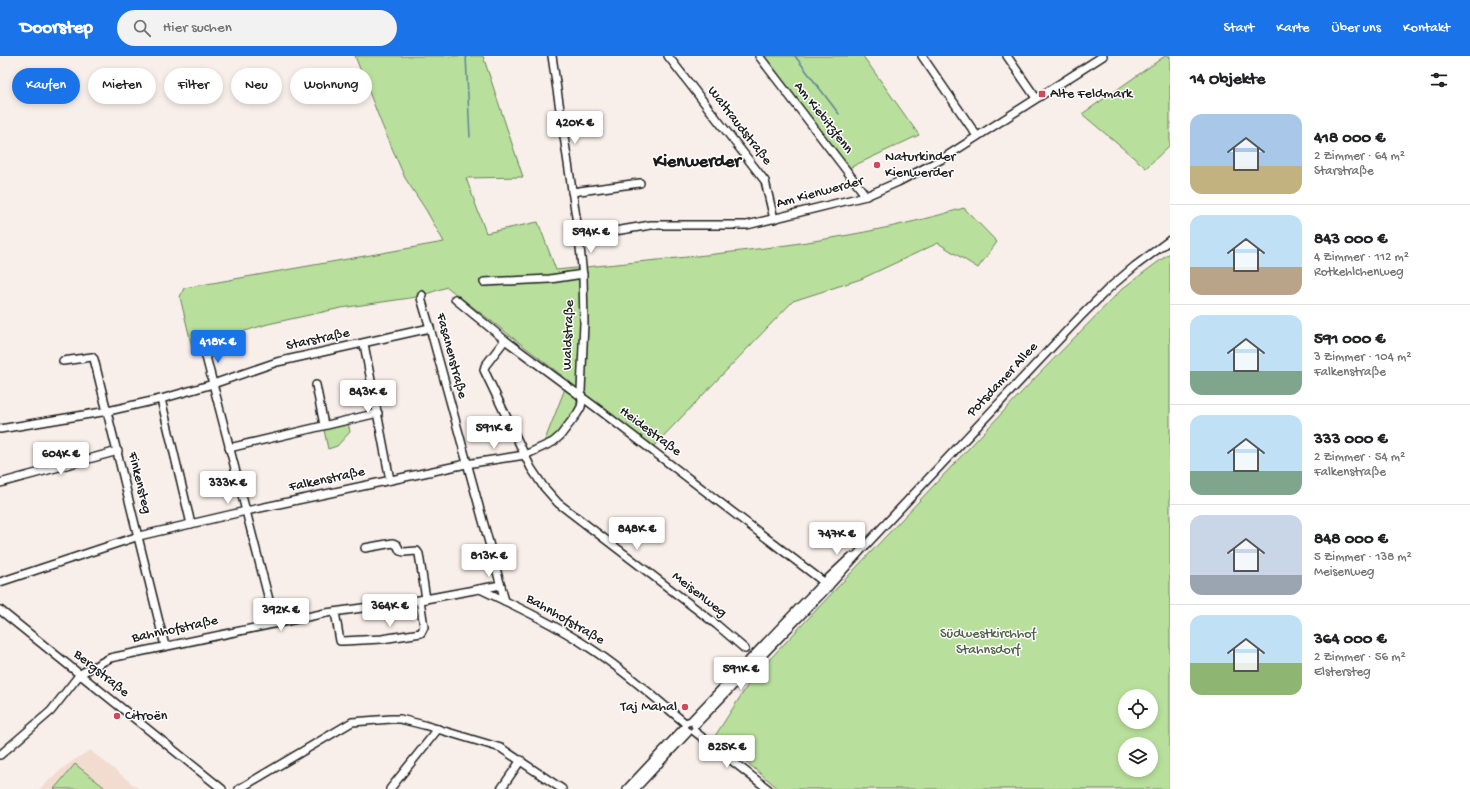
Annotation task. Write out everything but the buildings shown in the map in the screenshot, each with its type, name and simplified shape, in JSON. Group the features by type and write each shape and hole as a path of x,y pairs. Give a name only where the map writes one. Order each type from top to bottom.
{"street":[{"name":"Waldstraße","path":"525,455 553,442 560,436 581,407 582,397 584,322 583,274 579,237 552,56"},
{"name":"Waltraudstraße","path":"668,56 765,181 774,219"},
{"name":"Am Kiebitzfenn","path":"759,56 866,196"},
{"path":"922,56 977,136"},
{"path":"1007,56 1036,98"},
{"name":"Am Kienwerder","path":"579,237 651,225 747,225 866,196 942,159 1098,57"},
{"path":"572,192 640,183"},
{"name":"Potsdamer Allee","path":"627,789 690,727 826,584 843,564 864,547 1080,317 1109,288 1135,266 1170,240"},
{"path":"484,282 550,279 583,274"},
{"name":"Fasanenstraße","path":"422,294 421,298 505,601"},
{"name":"Heidestraße","path":"455,299 505,340 582,397 826,584"},
{"name":"Starstraße","path":"0,429 108,411 161,399 213,384 277,362 364,344 430,328"},
{"name":"Meisenweg","path":"505,340 484,370 525,455 543,486 558,502 717,625 745,649"},
{"path":"364,344 390,480"},
{"path":"204,350 275,623"},
{"name":"Finkensteg","path":"63,361 92,357 94,359 118,451 165,646"},
{"path":"316,385 324,425"},
{"path":"161,399 191,524"},
{"path":"229,448 378,413"},
{"path":"0,483 118,451"},
{"name":"Falkenstraße","path":"0,582 139,536 246,511 466,464 525,455"},
{"path":"335,612 340,641 343,642 382,639 420,633 424,628 419,554 417,551 400,551 397,545 393,543 365,548"},
{"path":"480,589 501,586"},
{"name":"Bahnhofstraße","path":"0,755 50,711 80,674 110,658 275,623 480,589 534,615 589,647 644,689 768,789"},
{"name":"Bergstraße","path":"0,610 222,789"},
{"path":"239,789 352,722 357,720 400,720 438,729 501,748 562,789"},
{"name":"Potsdamer Allee","path":"635,789 690,727"},
{"path":"390,789 438,729"},
{"path":"501,789 521,760"}],"shaded area":[{"path":"90,750 139,789 39,789 68,764"}],"green space":[{"path":"355,56 483,56 523,177 466,178 486,233 538,222 556,270 710,255 813,241 864,232 964,208 997,242 978,268 938,243 861,279 793,301 651,449 582,397 569,381 447,287 417,297 341,308 268,324 192,347 180,297 184,288 444,242 426,210 405,178 382,125 372,99 372,68 360,68"},
{"path":"760,56 863,56 919,135 847,169"},
{"path":"1165,56 1170,56 1170,145 1146,168 1082,114"},
{"name":"Südwestkirchhof Stahnsdorf","path":"1170,253 1170,789 779,789 715,736 753,677 1037,376 1123,288"},
{"path":"566,386 576,395 578,410 559,435 543,445"},
{"path":"348,422 350,432 337,446 328,449 324,430"},
{"path":"75,764 104,787 102,789 54,789"}],"waterway":[{"path":"466,56 470,137"},
{"path":"795,56 839,114"}],"place":[{"name":"Alte Feldmark","path":"1042,94"},
{"name":"Naturkinder Kienwerder","path":"877,165"},
{"name":"Taj Mahal","path":"685,707"},
{"name":"Citroën","path":"117,716"}],"district":[{"name":"Kienwerder","path":"697,162"}]}
